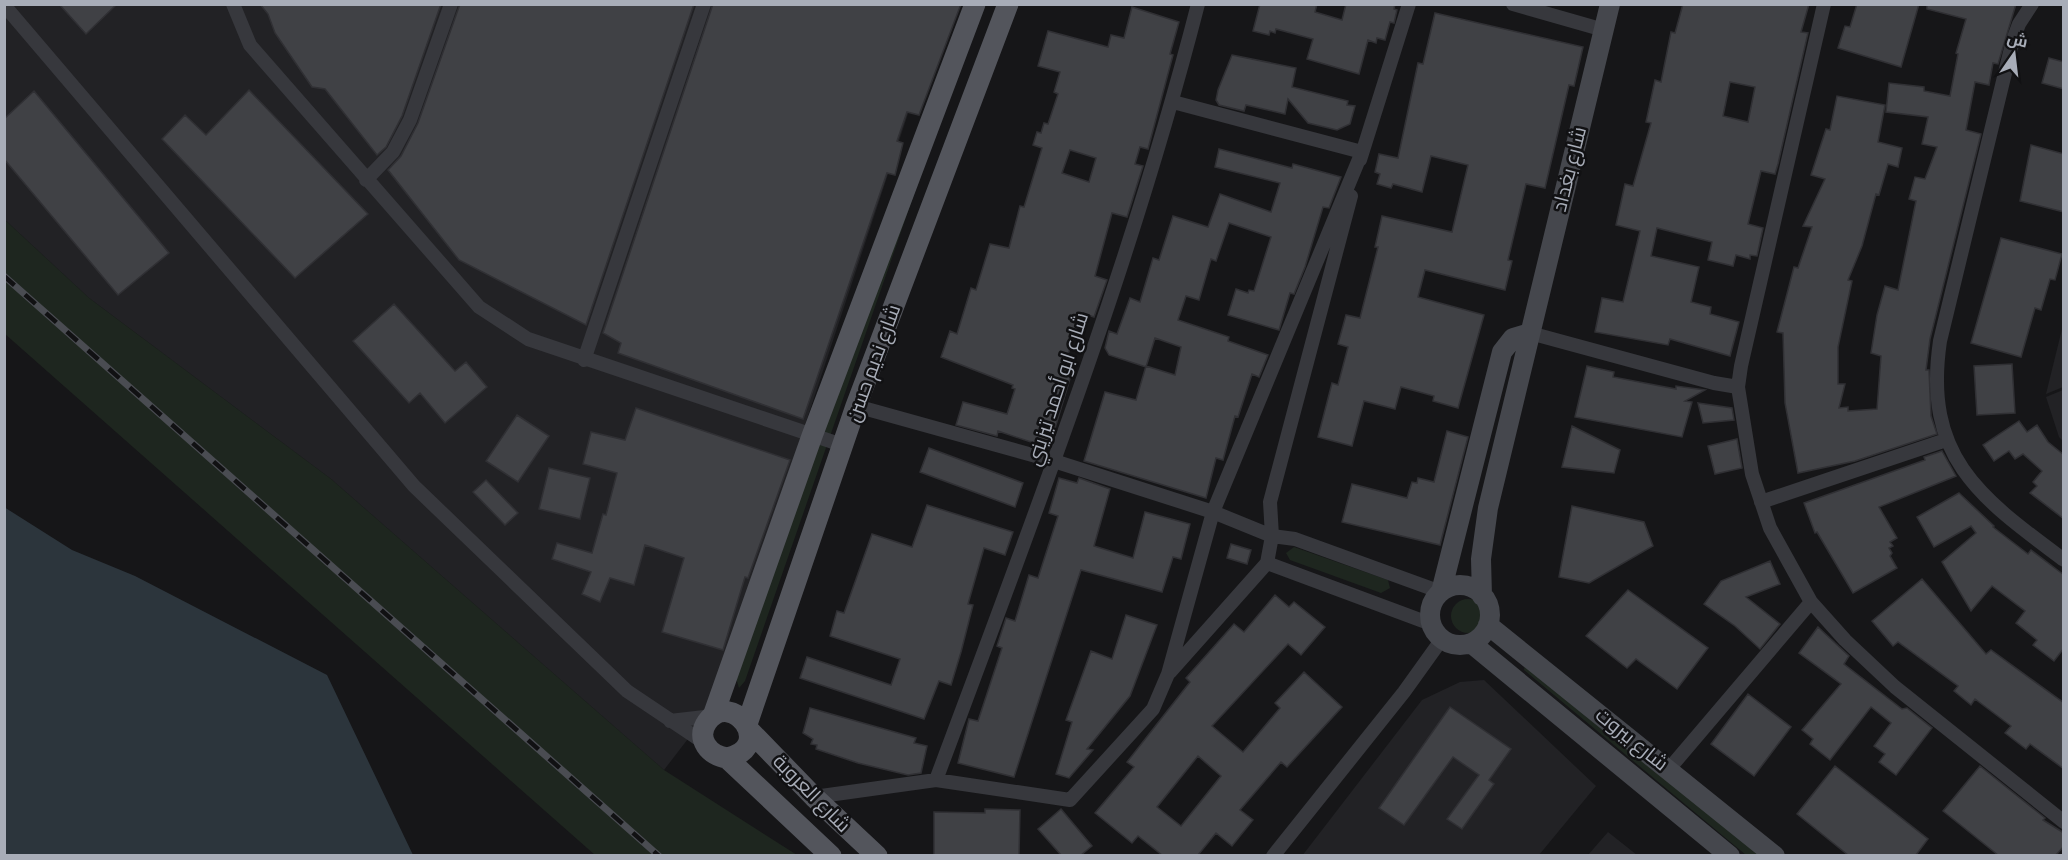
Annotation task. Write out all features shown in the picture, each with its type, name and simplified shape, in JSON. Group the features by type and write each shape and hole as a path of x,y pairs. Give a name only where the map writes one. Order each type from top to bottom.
{"main road":[{"name":"شارع نديم حسن","path":"713,716 812,436 975,4"},
{"name":"شارع نديم حسن","path":"748,727 856,406 1008,4"},
{"name":"شارع بغداد","path":"1482,596 1481,558 1488,508 1610,4"},
{"path":"1441,592 1457,585 1475,590 1482,596 1489,609 1488,625 1479,639 1471,643 1456,645 1437,632 1431,607 1441,592 1502,352 1513,338 1530,333"},
{"name":"شارع بيروت","path":"1488,625 1775,855"},
{"name":"شارع بيروت","path":"1471,643 1730,855"},
{"name":"شارع العروبة","path":"713,716 720,713 735,714 814,797 877,855"},
{"path":"706,744 704,728 713,716"},
{"name":"شارع العروبة","path":"727,758 742,753 747,747 748,727"},
{"name":"شارع العروبة","path":"706,744 713,754 727,758 831,855"}],"street":[{"path":"233,4 250,45 479,307 528,339 584,360 842,445"},
{"path":"366,180 393,152 410,120 450,4"},
{"path":"584,360 704,4"},
{"name":"شارع ابو أحمد تيزيني","path":"936,780 1054,462 1173,102 1198,4"},
{"path":"1168,674 1267,563 1272,536 1270,502 1362,152 1409,4"},
{"path":"1513,4 1604,30"},
{"path":"1824,4 1745,339 1738,387 1746,446 1761,502 1782,554 1811,602 1845,640 1895,687 2064,822"},
{"path":"2032,4 2019,24 2013,40 1940,341 1937,391 1946,440 1960,466 2001,513 2064,560"},
{"path":"4,5 414,486 627,691 706,744"},
{"path":"1173,102 1362,152"},
{"path":"814,797 936,780 1070,800 1153,709 1168,674 1213,512 1362,152"},
{"path":"1530,333 1714,383 1738,387"},
{"path":"856,406 1054,462 1213,512 1272,536 1295,539 1441,592"},
{"path":"1761,502 1946,440"},
{"path":"1267,563 1437,632 1404,692 1274,855"},
{"path":"1669,769 1811,602"},
{"path":"670,721 713,716"}],"shaded area":[{"path":"4,5 944,5 711,709 664,770 331,479 89,298 5,220"},
{"path":"970,5 935,134 745,681 739,688 736,678"},
{"path":"5,220 89,298 331,479 664,770 797,855 595,855 5,334"},
{"path":"2063,325 2063,387 2046,394"},
{"path":"2063,390 2063,441 2059,437 2046,397"},
{"path":"4,507 72,550 135,576 327,675 413,855 5,855"},
{"path":"1294,547 1388,580 1390,588 1381,593 1290,560 1286,553"},
{"path":"1468,599 1480,604 1485,616 1480,628 1468,633 1456,628 1451,616 1456,604"},
{"path":"1525,665 1762,855 1746,855 1524,670"},
{"path":"1484,680 1596,786 1539,855 1302,856 1422,700 1460,682"},
{"path":"1608,832 1637,855 1588,855"}],"building":[{"path":"59,4 117,4 86,34"},
{"path":"260,4 441,4 402,116 386,147 377,155 325,89 312,87 275,33 268,14"},
{"path":"460,4 694,4 586,325 459,260 388,170 401,156 418,123"},
{"path":"713,4 961,4 919,115 907,112 897,141 903,143 895,175 887,173 803,419 618,353 621,343 603,333"},
{"path":"1260,4 1317,4 1315,12 1342,20 1346,4 1395,4 1394,9 1397,10 1394,23 1390,22 1385,40 1377,38 1376,43 1368,40 1359,74 1307,59 1313,39 1276,29 1275,33 1270,31 1269,35 1253,31"},
{"path":"1683,4 1809,4 1801,32 1808,33 1778,164 1775,174 1761,171 1748,224 1763,228 1757,256 1750,255 1750,259 1736,255 1733,266 1708,260 1712,242 1657,228 1651,256 1699,267 1691,302 1711,307 1710,314 1739,322 1730,356 1670,339 1668,345 1595,332 1602,298 1623,302 1640,231 1616,225 1625,184 1633,186 1651,123 1646,122 1655,80 1661,82 1671,32 1675,33","holes":["1730,82 1755,87 1748,122 1723,116"]},
{"path":"1857,4 1919,4 1901,67 1838,48 1845,26 1850,27"},
{"path":"1927,4 2016,4 1998,64 1993,63 1989,85 1975,82 1966,130 1981,134 1930,339 1926,370 1929,370 1931,416 1937,434 1855,461 1798,473 1785,403 1783,333 1777,332 1794,267 1798,268 1812,227 1803,226 1825,179 1811,175 1826,129 1830,130 1837,96 1885,105 1878,142 1902,148 1898,167 1888,164 1879,195 1876,194 1862,246 1848,280 1852,281 1838,347 1838,384 1845,384 1839,408 1848,407 1848,411 1877,409 1881,356 1871,353 1877,315 1885,286 1898,290 1916,201 1909,199 1915,177 1925,179 1937,147 1922,144 1928,117 1886,112 1889,83 1924,87 1924,91 1950,96 1958,54 1956,53 1966,19 1927,9"},
{"path":"1132,7 1179,22 1170,54 1173,55 1148,149 1140,147 1135,164 1143,166 1127,217 1112,213 1095,276 1107,280 1094,317 1082,313 1063,369 1072,372 1049,448 998,431 997,436 956,425 963,402 1007,414 1015,389 1012,388 1013,385 941,357 950,331 957,334 971,288 976,290 990,244 1009,248 1020,206 1024,207 1042,148 1033,145 1037,132 1041,133 1044,123 1048,124 1058,94 1054,92 1060,72 1038,66 1048,31 1108,47 1111,35 1124,38","holes":["1070,150 1096,158 1089,182 1062,173"]},
{"path":"1435,13 1583,47 1574,86 1569,85 1545,188 1526,184 1508,260 1512,261 1505,290 1425,270 1418,297 1484,315 1458,408 1433,401 1434,396 1401,387 1395,409 1364,401 1352,446 1318,437 1332,383 1338,385 1348,347 1338,344 1346,315 1360,318 1378,247 1375,247 1382,216 1452,232 1468,165 1431,156 1422,192 1393,184 1391,188 1377,184 1380,174 1375,172 1379,154 1398,158 1418,63 1423,64"},
{"path":"1232,55 1296,68 1292,87 1348,101 1347,105 1355,106 1350,124 1337,130 1308,123 1288,99 1285,114 1246,105 1244,111 1219,105 1216,100 1218,90"},
{"path":"2049,58 2064,62 2064,89 2042,83"},
{"path":"249,90 368,214 295,278 162,139 185,115 206,135"},
{"path":"34,91 169,253 118,295 4,159 4,119"},
{"path":"2031,145 2064,154 2064,212 2020,201"},
{"path":"1219,149 1292,168 1293,164 1341,177 1329,208 1323,207 1305,267 1294,294 1290,293 1279,330 1228,315 1236,289 1248,293 1249,290 1254,291 1271,237 1229,223 1216,261 1211,259 1199,300 1186,296 1178,320 1229,337 1228,341 1268,355 1259,377 1252,374 1238,417 1235,416 1223,460 1216,458 1206,498 1084,461 1105,392 1136,400 1146,367 1109,355 1105,348 1109,331 1117,334 1130,298 1140,302 1153,258 1159,260 1173,216 1208,227 1220,194 1271,212 1280,183 1215,167","holes":["1155,338 1181,347 1175,375 1146,366"]},
{"path":"2001,238 2062,254 2055,280 2050,279 2041,310 2035,308 2021,357 1971,343"},
{"path":"394,304 455,371 466,362 487,387 445,423 420,393 409,403 353,341"},
{"path":"2012,364 2015,413 1977,415 1974,366"},
{"path":"1587,366 1614,372 1613,377 1676,389 1676,386 1705,390 1685,401 1692,402 1682,437 1575,417"},
{"path":"1698,403 1732,408 1734,420 1703,423"},
{"path":"636,408 790,460 748,578 745,577 723,650 662,632 684,558 645,545 634,585 610,578 600,602 582,594 591,572 552,559 557,543 592,553 603,514 606,515 617,473 583,464 591,432 625,440"},
{"path":"517,415 549,436 518,482 486,461"},
{"path":"2019,421 2027,432 2037,425 2048,442 2064,455 2064,519 2030,493 2037,486 2033,482 2042,471 2023,454 2015,459 2009,451 1994,461 1983,445"},
{"path":"1572,426 1620,450 1614,473 1562,467"},
{"path":"1447,431 1468,437 1440,545 1342,522 1352,484 1407,498 1412,482 1417,483 1418,478 1434,482"},
{"path":"1737,439 1742,468 1715,474 1708,446"},
{"path":"929,448 1023,483 1015,507 920,472"},
{"path":"1942,451 1956,476 1879,507 1897,538 1890,542 1893,546 1889,548 1892,553 1890,556 1897,568 1853,593 1817,532 1815,533 1804,503 1925,460 1924,457"},
{"path":"549,468 590,478 580,519 539,509"},
{"path":"1059,478 1077,483 1079,478 1110,489 1094,546 1133,558 1145,512 1190,524 1181,559 1173,557 1162,592 1081,570 1014,777 958,763 969,719 978,721 1002,648 997,646 1006,618 1015,621 1029,575 1038,578 1058,516 1049,513"},
{"path":"486,480 518,513 505,525 473,492"},
{"path":"1959,493 1993,527 2028,554 2031,550 2064,575 2064,648 2054,661 2033,645 2037,640 2016,623 2025,611 1992,586 1971,611 1942,562 1976,533 1971,526 1934,547 1917,517"},
{"path":"927,505 1013,532 1005,555 984,548 968,604 973,605 951,685 939,681 924,719 800,678 807,657 891,685 900,659 830,636 837,611 844,613 872,534 912,547"},
{"path":"1572,506 1644,522 1653,546 1589,583 1559,577"},
{"path":"1231,544 1251,550 1247,564 1227,558"},
{"path":"1770,561 1780,584 1746,597 1780,624 1760,649 1735,626 1704,604 1721,581"},
{"path":"1922,579 1986,654 1991,650 2064,703 2064,769 2030,744 2026,749 2005,733 2011,726 1975,699 1971,705 1954,691 1958,686 1898,642 1893,646 1872,621"},
{"path":"1628,590 1708,648 1677,689 1636,659 1627,668 1586,636"},
{"path":"1275,595 1289,607 1294,602 1325,627 1301,655 1288,644 1212,726 1243,752 1280,708 1275,703 1304,672 1342,707 1287,767 1281,762 1240,810 1253,820 1232,846 1216,833 1198,855 1162,855 1138,836 1132,843 1095,813 1134,767 1127,762 1190,682 1186,678 1234,624 1244,632","holes":["1198,756 1221,776 1181,826 1157,807"]},
{"path":"1126,615 1157,625 1130,696 1087,749 1093,750 1069,778 1056,774 1072,722 1066,720 1091,651 1112,659"},
{"path":"1818,627 1849,656 1844,664 1902,709 1907,708 1932,728 1896,775 1879,762 1885,754 1874,746 1891,723 1871,707 1830,760 1810,744 1813,739 1802,730 1841,684 1799,653"},
{"path":"1748,694 1791,727 1754,776 1711,744"},
{"path":"1450,707 1511,749 1489,780 1494,784 1462,829 1447,819 1479,775 1453,757 1404,825 1379,808"},
{"path":"810,708 916,738 914,743 927,746 921,773 908,775 858,763 816,749 817,745 811,744 813,739 803,733"},
{"path":"1835,766 1928,839 1916,855 1848,855 1797,814"},
{"path":"1980,766 2045,818 2043,820 2064,833 2064,846 2056,855 1998,855 1943,811"},
{"path":"985,809 1020,810 1019,855 934,855 934,812 985,813"},
{"path":"1061,809 1092,846 1081,855 1061,855 1038,829"}],"railway":[{"path":"4,276 659,856"}]}
